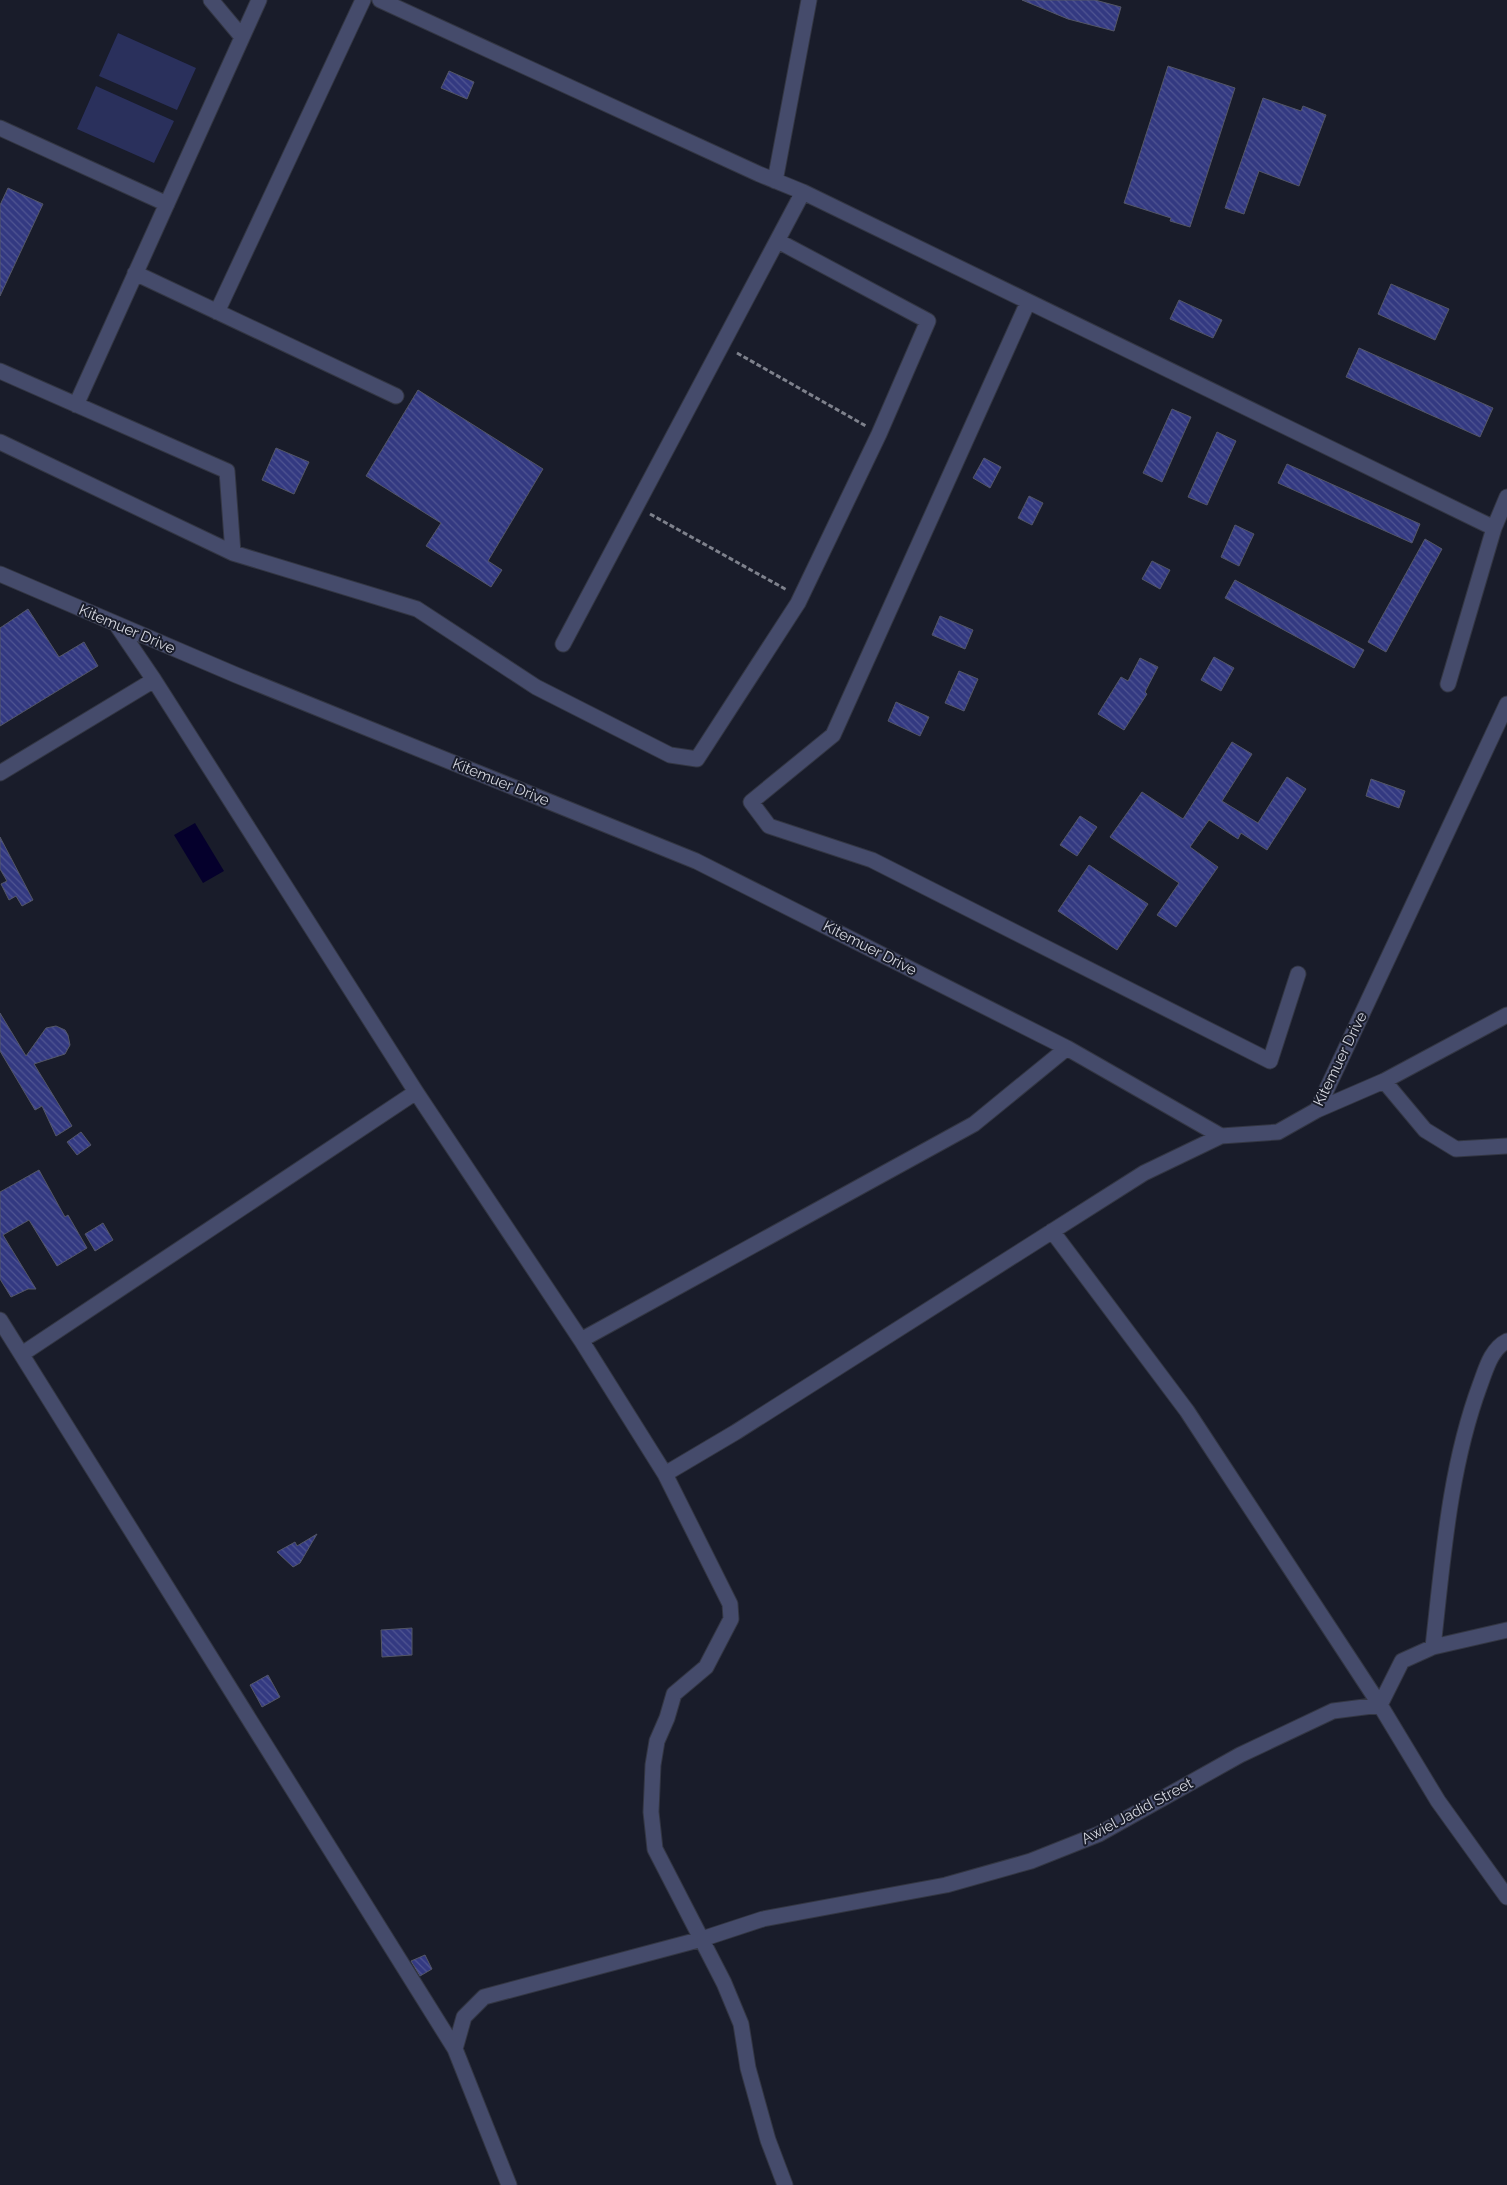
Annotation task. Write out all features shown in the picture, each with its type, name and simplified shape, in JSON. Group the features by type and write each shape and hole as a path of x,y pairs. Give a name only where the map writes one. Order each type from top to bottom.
{"street":[{"path":"211,0 242,37"},
{"path":"76,405 259,0"},
{"path":"217,312 363,0"},
{"path":"380,0 776,181 804,192 1494,528"},
{"path":"776,181 809,0"},
{"path":"0,128 166,204"},
{"path":"563,644 804,192"},
{"path":"0,442 233,553 417,609 536,687 670,755 697,759 801,598 879,434 928,321 778,241"},
{"path":"135,273 396,396"},
{"path":"1028,302 833,735 751,802 769,826 872,860 1270,1062 1298,974"},
{"path":"0,371 227,471 233,553"},
{"path":"1448,684 1494,528 1507,497"},
{"name":"Kitemuer Drive","path":"0,574 236,676 696,861 1068,1048 1221,1136 1278,1132 1317,1110 1507,704"},
{"path":"116,624 154,680 416,1092 581,1340 664,1474 730,1604 732,1615 706,1667 674,1694 667,1718 657,1741 653,1765 650,1812 655,1849 724,1983 741,2024 748,2068 768,2140 785,2185"},
{"path":"0,773 154,680"},
{"path":"1317,1110 1384,1081 1507,1015"},
{"path":"581,1340 974,1124 1068,1048"},
{"path":"1384,1081 1425,1130 1456,1149 1507,1146"},
{"path":"22,1354 416,1092"},
{"path":"664,1474 793,1396 1144,1173 1221,1136"},
{"path":"1052,1231 1187,1411 1380,1705 1438,1801 1507,1897"},
{"path":"0,1320 455,2049 508,2185"},
{"path":"1433,1647 1452,1484 1467,1419 1487,1364 1498,1346 1507,1341"},
{"path":"1380,1705 1402,1661 1433,1647 1507,1630"},
{"name":"Awiel Jadid Street","path":"455,2049 464,2017 484,1997 702,1939 762,1919 946,1885 1031,1861 1099,1834 1240,1755 1333,1711 1380,1705"}],"path":[{"path":"722,345 879,434"},
{"path":"636,506 801,598"}],"shaded area":[{"path":"118,33 196,68 177,110 99,76"},
{"path":"96,86 174,121 154,163 77,129"},
{"path":"195,823 224,871 203,883 174,835"}],"building":[{"path":"1022,0 1095,0 1121,7 1114,31 1068,19"},
{"path":"1168,66 1235,88 1190,227 1170,221 1171,218 1124,203"},
{"path":"449,71 474,82 467,99 441,88"},
{"path":"1263,98 1301,111 1303,106 1326,115 1299,186 1259,171 1244,214 1225,208"},
{"path":"8,188 43,204 0,296 0,205"},
{"path":"1391,284 1449,309 1435,340 1378,314"},
{"path":"1179,300 1222,320 1213,338 1170,319"},
{"path":"1359,348 1493,408 1480,437 1346,377"},
{"path":"418,390 543,469 488,561 502,570 491,587 426,546 441,523 366,476"},
{"path":"1172,409 1191,417 1162,482 1143,473"},
{"path":"1217,432 1236,441 1207,505 1188,497"},
{"path":"276,448 309,462 294,494 262,480"},
{"path":"984,458 1001,467 990,488 973,478"},
{"path":"1287,464 1420,524 1412,543 1278,483"},
{"path":"1029,496 1043,503 1032,525 1018,518"},
{"path":"1235,525 1254,534 1239,566 1221,557"},
{"path":"1425,539 1442,549 1386,652 1368,642"},
{"path":"1152,561 1170,570 1160,589 1142,579"},
{"path":"1235,580 1364,650 1354,668 1225,598"},
{"path":"28,609 59,657 84,642 98,666 0,726 0,628"},
{"path":"940,616 973,630 965,649 932,635"},
{"path":"1214,657 1234,668 1221,691 1201,680"},
{"path":"1140,658 1158,667 1145,692 1147,694 1124,730 1098,714 1121,677 1128,681"},
{"path":"959,671 978,679 964,711 945,703"},
{"path":"896,702 929,717 920,736 888,721"},
{"path":"1232,742 1252,754 1222,801 1258,823 1287,777 1306,789 1267,850 1241,833 1238,839 1209,820 1190,847 1218,867 1176,927 1157,915 1179,883 1110,837 1142,792 1183,819"},
{"path":"1371,779 1405,791 1399,808 1366,796"},
{"path":"1080,816 1097,827 1077,856 1060,845"},
{"path":"0,837 33,900 22,906 16,896 9,900 1,884 7,881 0,869"},
{"path":"1089,865 1148,904 1117,950 1058,911"},
{"path":"0,1013 26,1056 46,1028 56,1026 65,1030 68,1035 70,1045 65,1054 34,1064 72,1126 56,1136 42,1106 35,1110 0,1051"},
{"path":"81,1132 91,1145 77,1155 67,1142"},
{"path":"39,1170 65,1217 68,1215 87,1248 57,1266 29,1220 3,1235 36,1289 28,1289 11,1297 0,1279 0,1192"},
{"path":"103,1223 113,1240 95,1251 85,1234"},
{"path":"317,1534 300,1563 293,1567 277,1552 295,1542 297,1546"},
{"path":"412,1628 412,1655 382,1657 381,1630"},
{"path":"268,1675 280,1697 262,1707 250,1685"},
{"path":"425,1955 432,1969 420,1976 411,1961"}]}
